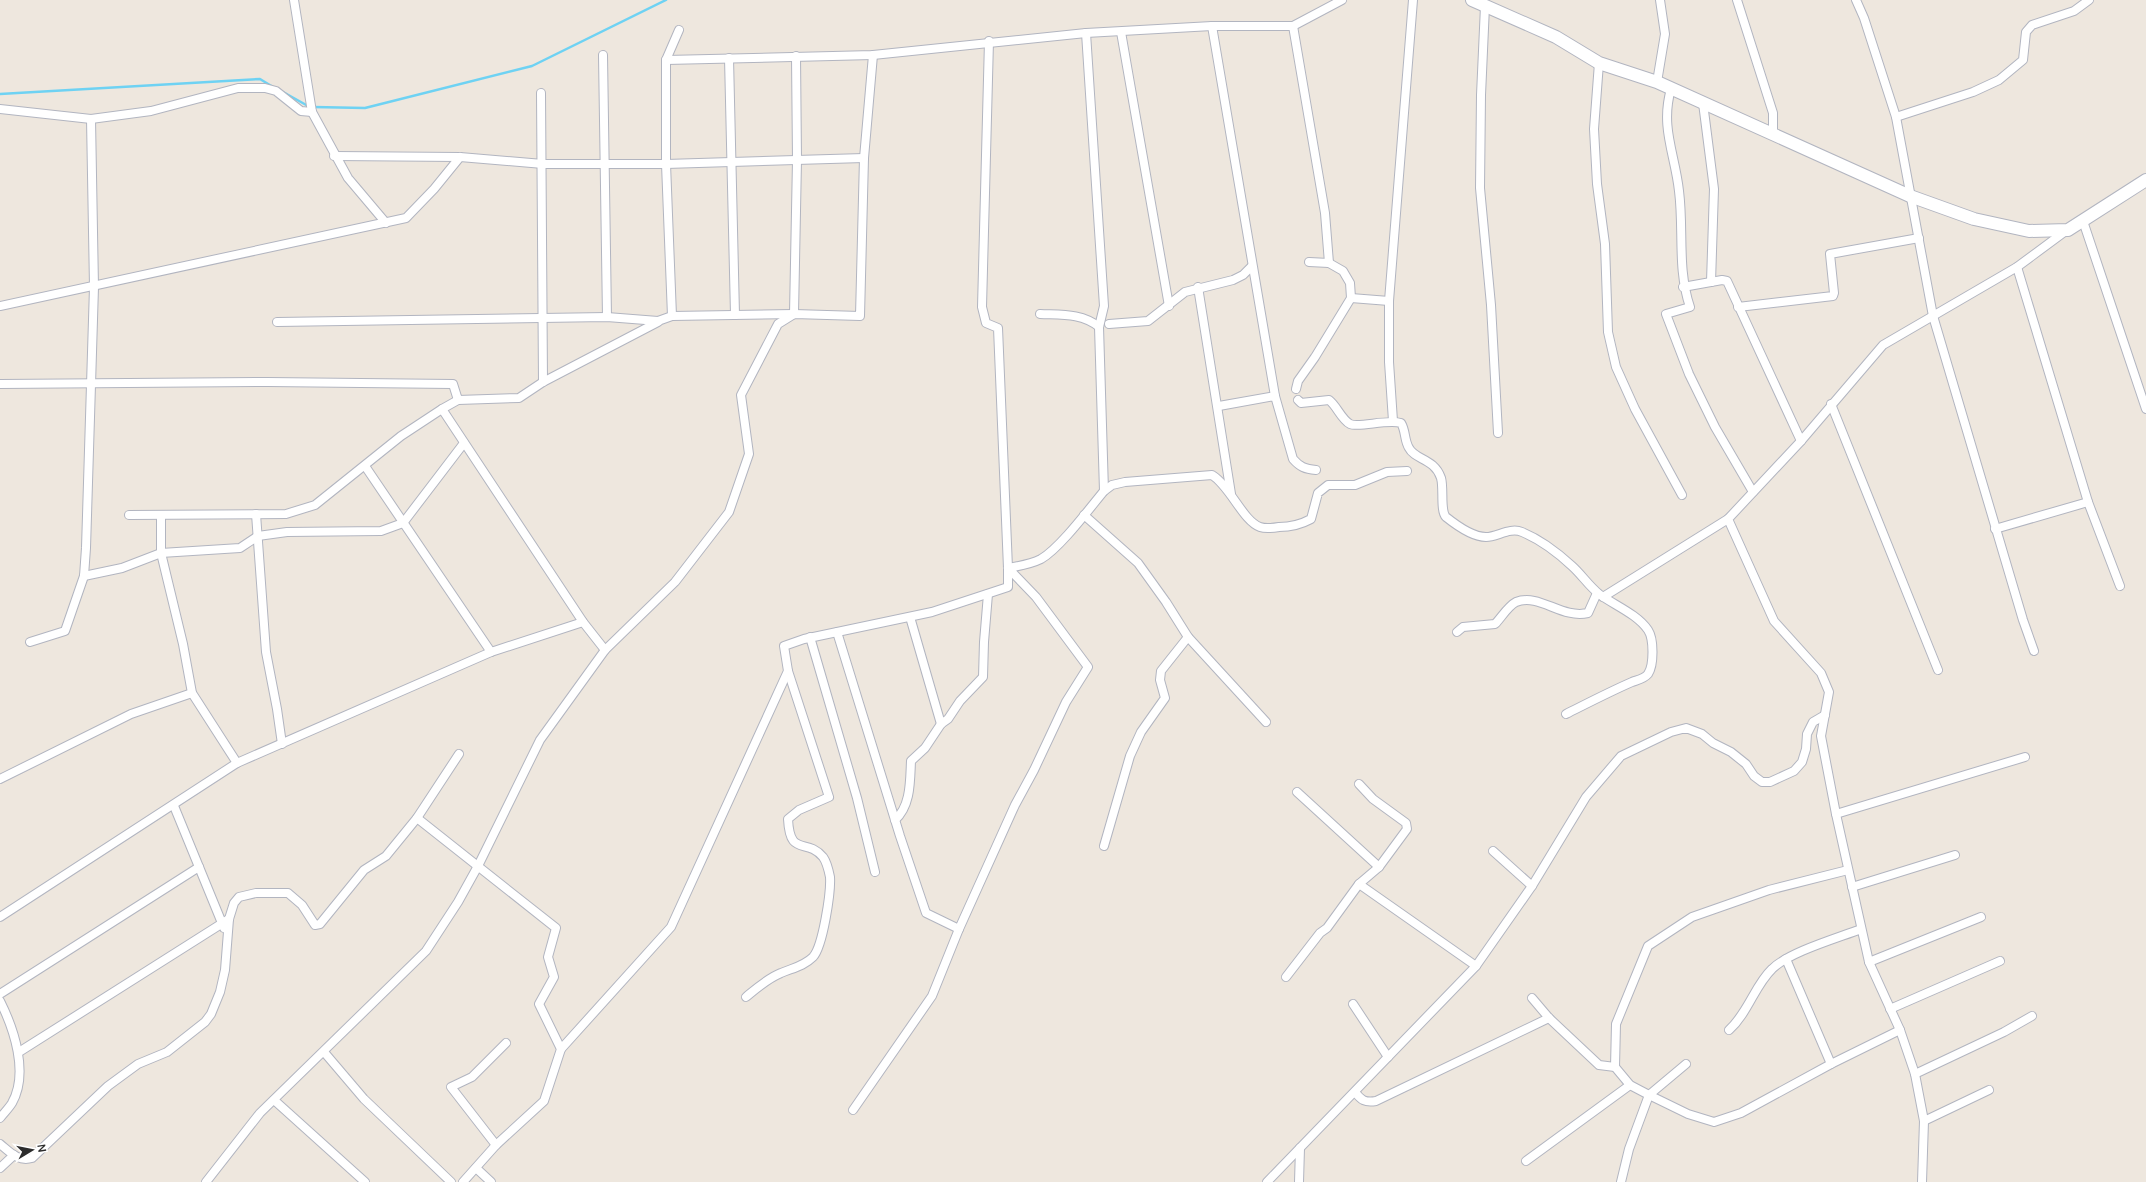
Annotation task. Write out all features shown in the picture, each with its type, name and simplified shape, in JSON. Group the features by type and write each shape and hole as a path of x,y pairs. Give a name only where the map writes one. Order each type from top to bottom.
{"street":[{"path":"294,0 312,112 334,156 348,178 386,223"},
{"path":"666,60 872,55 989,41 1086,33 1212,26 1293,26 1342,0"},
{"path":"1393,421 1389,362 1389,301 1412,0"},
{"path":"1472,0 1556,36 1599,63 1657,82 1910,196 1974,219 2029,231 2068,230"},
{"path":"1657,82 1666,34 1660,0"},
{"path":"1737,0 1773,113 1773,134"},
{"path":"1856,0 1864,18 1896,117 1933,316 1995,529 2034,651"},
{"path":"1896,117 1973,92 1999,80 2023,60 2026,32 2032,25 2074,11 2089,0"},
{"path":"1485,6 1481,95 1480,188 1491,305 1498,433"},
{"path":"1212,26 1275,396 1293,459 1306,469 1316,470"},
{"path":"1293,26 1320,176 1329,263"},
{"path":"672,316 666,164 666,60 679,30"},
{"path":"1121,32 1169,306"},
{"path":"1086,33 1104,306 1099,327 1104,491"},
{"path":"746,997 767,980 780,973 802,966 814,956 825,922 830,876 823,857 808,847 797,845 788,835 788,819 800,810 829,797 788,671 784,646 810,637 932,612 1008,587 998,328 986,323 982,307 989,41"},
{"path":"603,55 607,317"},
{"path":"129,515 286,514 315,504 365,466 401,436 458,400 519,398 544,382 658,321 672,316 794,314 860,316 864,158 872,55"},
{"path":"794,314 796,56"},
{"path":"729,58 735,315"},
{"path":"1599,63 1594,129 1598,184 1605,244 1608,332 1616,367 1632,402 1682,495"},
{"path":"0,109 91,119 151,111 238,88 272,88 301,111 312,112"},
{"path":"1671,89 1666,104 1666,121 1679,191 1683,287 1690,308 1666,314 1692,380 1715,427 1753,492"},
{"path":"541,92 543,164 542,318 544,382"},
{"path":"1703,103 1714,189 1711,282"},
{"path":"30,642 65,631 84,576 94,287 91,119"},
{"path":"334,156 460,157 543,164 666,164 864,158"},
{"path":"0,306 94,287 406,218 434,189 460,157"},
{"path":"1457,632 1463,627 1495,624 1515,602 1528,600 1568,614 1588,613 1600,595 1728,519 1801,441 1883,344 2017,267 2068,230 2146,180"},
{"path":"2083,221 2146,409"},
{"path":"1738,307 1833,296 1834,293 1830,254 1919,238"},
{"path":"1296,389 1298,381 1316,358 1351,298 1348,276 1343,271 1329,263 1309,262"},
{"path":"1109,324 1142,323 1148,321 1185,292 1233,280 1243,275 1252,266"},
{"path":"2017,267 2088,502 2120,586"},
{"path":"1683,287 1725,279 1801,441"},
{"path":"1198,288 1219,406 1232,495"},
{"path":"1351,298 1389,301"},
{"path":"206,1182 260,1113 324,1052 426,950 458,902 478,866 540,740 605,650 675,582 729,512 750,454 741,396 778,324 794,314"},
{"path":"1040,314 1080,316 1090,320 1099,327"},
{"path":"277,322 607,317 658,321"},
{"path":"0,384 268,382 453,384 458,400"},
{"path":"1219,406 1275,396"},
{"path":"1298,400 1301,403 1329,400 1347,421 1354,425 1393,421 1401,422 1405,429 1408,448 1436,469 1443,489 1443,509 1445,516 1473,534 1486,537 1506,532 1520,531 1536,540 1571,565 1600,595 1638,621 1648,630 1652,644 1648,673 1645,677 1612,691 1566,714"},
{"path":"1831,404 1938,670"},
{"path":"442,409 583,622 605,650"},
{"path":"84,576 122,568 161,553 240,548 258,536 287,532 381,531 403,523 464,443"},
{"path":"365,466 491,652"},
{"path":"1008,568 1030,564 1042,558 1084,515 1104,491 1112,485 1125,482 1212,475 1221,481 1239,506 1257,526 1262,528 1294,526 1311,519 1318,493 1328,485 1356,485 1387,472 1407,471"},
{"path":"1995,529 2088,502"},
{"path":"256,514 266,652 282,744"},
{"path":"161,515 161,553 183,644 192,693 238,763"},
{"path":"1084,515 1138,563 1166,602 1188,637 1266,722"},
{"path":"1728,519 1774,621 1821,673 1829,692 1821,736 1836,814 1869,962 1900,1030 1915,1074 1924,1121 1922,1182"},
{"path":"853,1110 932,996 959,929 1050,734 1066,702 1088,667 1036,597 1008,568"},
{"path":"895,820 902,814 909,793 911,761 925,748 941,724 948,719 960,701 984,677 984,642 988,594"},
{"path":"910,617 941,724"},
{"path":"0,917 174,806 238,763 491,652 583,622"},
{"path":"837,632 895,820 926,913 959,929"},
{"path":"810,637 857,798 875,872"},
{"path":"1104,846 1130,756 1141,732 1165,698 1160,680 1161,671 1188,637"},
{"path":"463,1182 496,1145 544,1101 560,1049 671,927 788,671"},
{"path":"0,779 132,714 192,693"},
{"path":"1267,1182 1476,966 1532,886 1586,797 1621,756 1671,732 1686,728 1702,734 1713,743 1731,752 1746,764 1754,776 1762,782 1770,782 1794,771 1802,762 1810,728 1813,722 1825,715"},
{"path":"19,1052 226,921 234,903 240,897 256,893 283,891 293,895 317,926 364,870 386,856 417,818 459,754"},
{"path":"1836,814 2025,757"},
{"path":"1286,977 1320,934 1327,928 1359,884 1379,866 1408,826 1390,810 1372,799 1359,784"},
{"path":"1297,792 1379,866"},
{"path":"0,1144 14,1155 25,1160 32,1158 108,1086 138,1064 167,1052 205,1022 211,1014 220,992 225,970 228,936 226,921 199,867 174,806"},
{"path":"417,818 556,928 548,957 554,977 539,1004 560,1049"},
{"path":"1492,852 1532,886"},
{"path":"1852,887 1955,855"},
{"path":"0,994 199,867"},
{"path":"1848,870 1769,890 1692,917 1648,946 1616,1024 1615,1067 1630,1085 1688,1114 1714,1122 1741,1112 1831,1064 1900,1030"},
{"path":"1359,884 1476,966"},
{"path":"1869,962 1981,917"},
{"path":"1729,1030 1737,1022 1771,970 1786,959 1861,929"},
{"path":"1786,959 1831,1064"},
{"path":"1890,1009 2000,961"},
{"path":"1532,998 1549,1018 1599,1065 1615,1067"},
{"path":"0,1001 10,1021 19,1052 18,1086 12,1102 0,1118"},
{"path":"1353,1004 1388,1057"},
{"path":"1915,1074 2004,1032 2032,1016"},
{"path":"1355,1092 1361,1100 1368,1103 1376,1101 1549,1018"},
{"path":"496,1145 451,1088 472,1077 506,1042"},
{"path":"324,1052 364,1099 451,1182"},
{"path":"1621,1182 1631,1143 1649,1095 1686,1064"},
{"path":"1526,1161 1630,1085"},
{"path":"1924,1121 1989,1090"},
{"path":"274,1100 365,1182"},
{"path":"1299,1182 1300,1148"},
{"path":"0,1168 14,1155"},
{"path":"476,1168 492,1182"}],"waterway":[{"path":"313,107 365,108 532,66 666,0"},
{"path":"0,94 260,79 273,87"},
{"path":"283,92 308,106"}]}
